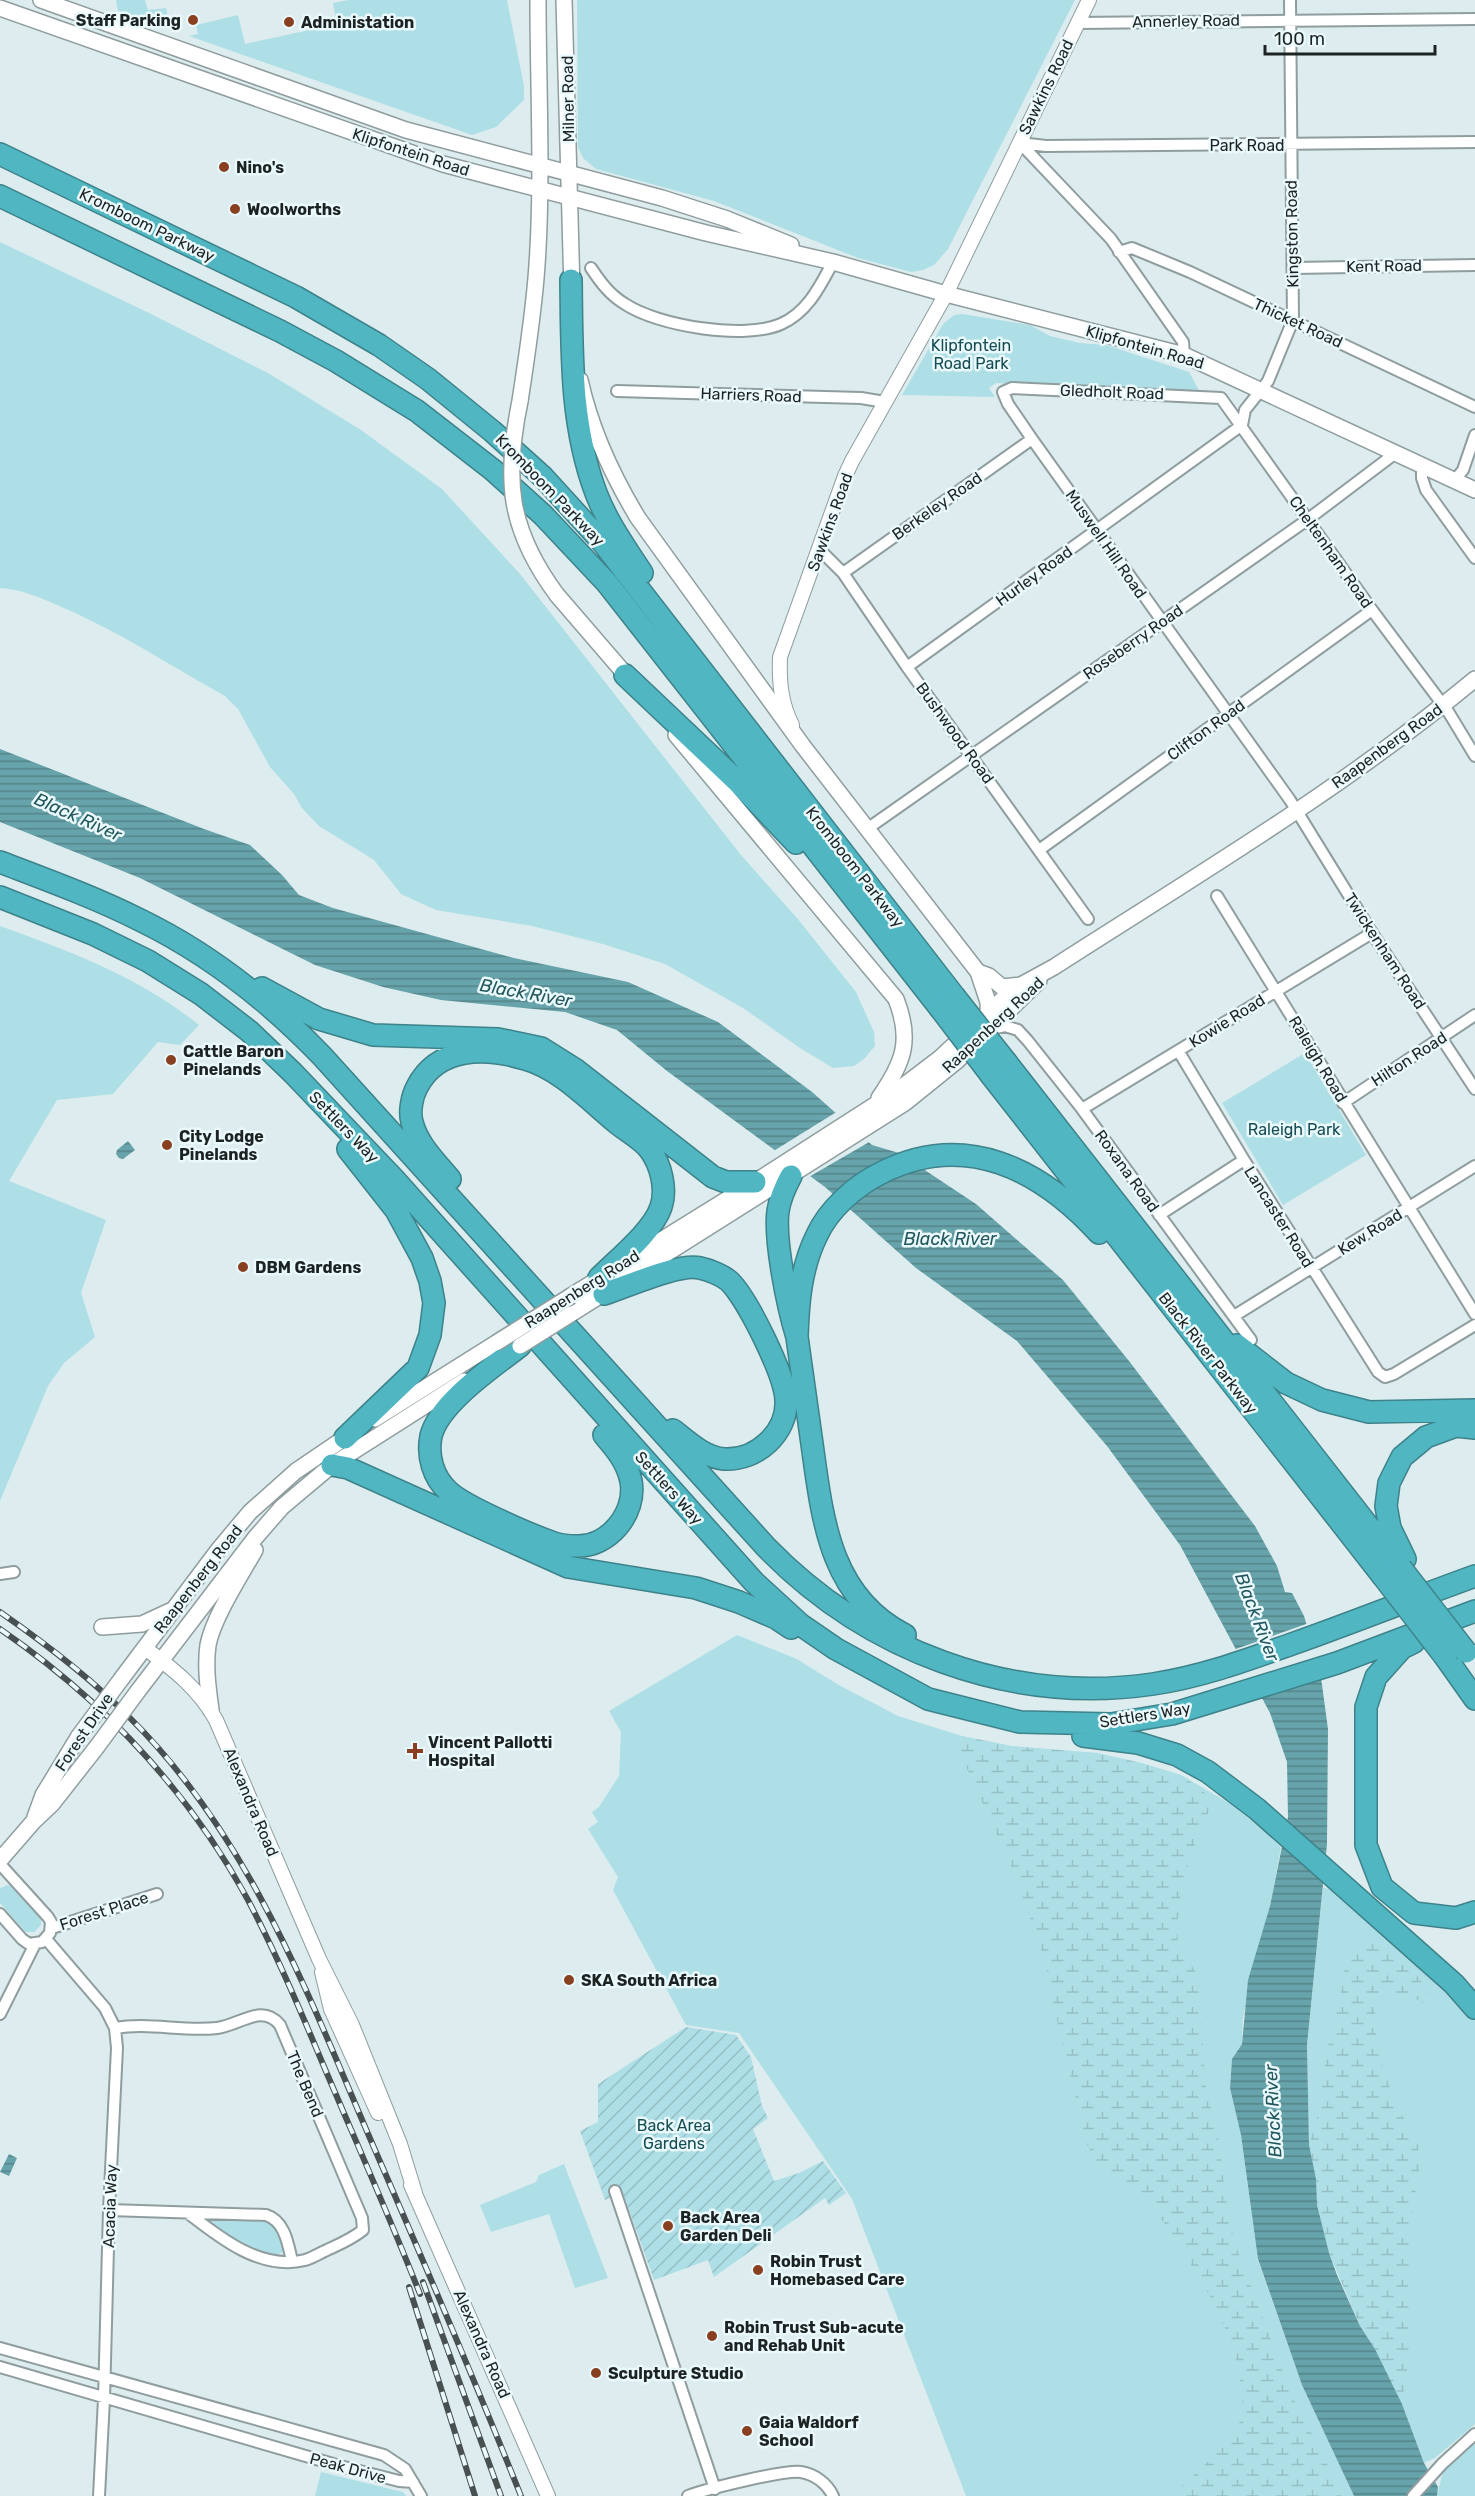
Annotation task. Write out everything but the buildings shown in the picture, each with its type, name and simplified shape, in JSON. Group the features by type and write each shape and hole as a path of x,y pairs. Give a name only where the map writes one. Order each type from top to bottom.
{"highway":[{"name":"Kromboom Parkway","path":"0,154 296,297 370,340 436,386 492,431 564,499 617,560 733,709 947,1002"},
{"name":"Kromboom Parkway","path":"0,196 280,331 336,361 417,411 494,470 543,515 607,583 886,940 947,1002"},
{"path":"571,280 575,416 584,457 597,495 624,545 733,709"},
{"path":"625,675 736,780 886,940"},
{"name":"Settlers Way","path":"0,862 141,920 187,946 228,973 264,1001 308,1041 766,1548 813,1591 878,1634 914,1652 963,1669 1032,1684 1093,1688 1153,1684 1231,1666 1475,1576"},
{"name":"Settlers Way","path":"0,897 93,934 167,972 233,1018 293,1073 394,1179 754,1582 801,1625 836,1649 928,1699 1020,1722 1111,1724 1172,1714 1241,1694 1337,1663 1473,1611"},
{"path":"228,973 270,992 319,1020 373,1035 498,1039 541,1048 576,1070 713,1177 726,1182 755,1182"},
{"name":"Black River Parkway","path":"947,1002 1191,1332 1397,1570"},
{"path":"525,1283 502,1240 424,1148 412,1122 413,1095 424,1073 442,1059 468,1052 527,1059 558,1075 650,1149 660,1171 663,1186 661,1209 648,1232 601,1286"},
{"name":"Black River Parkway","path":"998,1068 1215,1329 1464,1659 1475,1699"},
{"path":"293,1073 327,1124 396,1210 422,1258 430,1281 434,1303 430,1335 418,1368 345,1438"},
{"path":"797,1337 803,1272 817,1235 827,1218 852,1191 895,1166 930,1156 957,1154 994,1160 1037,1179 1081,1214 1191,1332"},
{"path":"790,1171 782,1195 777,1227 791,1317 797,1337 822,1517 830,1547 854,1592 889,1626 929,1647 963,1669"},
{"path":"601,1286 698,1267 728,1280 746,1302 781,1379 786,1400 783,1422 769,1443 744,1457 723,1459 692,1446 634,1402"},
{"path":"495,1291 535,1352 623,1457 631,1484 628,1512 613,1531 598,1542 579,1547 556,1544 465,1503 448,1491 432,1467 431,1435 441,1413 507,1350"},
{"path":"1215,1329 1286,1383 1322,1400 1369,1412 1475,1410"},
{"path":"1397,1570 1386,1506 1389,1484 1402,1457 1426,1437 1456,1426 1475,1428"},
{"path":"332,1465 351,1469 568,1567 696,1588 739,1602 776,1618 826,1651 836,1649"},
{"path":"1433,1591 1475,1563"},
{"path":"1473,1611 1402,1648 1376,1677 1366,1707 1366,1845 1382,1887 1414,1913 1456,1918 1475,1912"},
{"path":"1464,1659 1475,1710"},
{"path":"1020,1722 1056,1734 1098,1736 1138,1743 1177,1755 1208,1772 1257,1809 1454,1983 1475,2008"}],"main road":[{"name":"Klipfontein Road","path":"41,0 406,130 662,198 727,219 833,262"},
{"name":"Milner Road","path":"538,0 539,190 535,286 529,345 511,452 513,503 529,552 557,595 808,891 896,999 904,1025 904,1050 895,1074 874,1105"},
{"name":"Milner Road","path":"564,0 571,280 581,383 601,447 638,518 803,746"},
{"name":"Klipfontein Road","path":"0,8 400,150 539,190 706,233 833,262 946,294 1185,355 1475,490"},
{"name":"Raapenberg Road","path":"857,1125 874,1105 927,1068 1020,985 1054,967 1297,811 1399,740 1475,679"},
{"name":"Sawkins Road","path":"803,746 978,972 988,1002 989,1030"},
{"name":"Raapenberg Road","path":"162,1660 274,1516 304,1487 332,1465 580,1299 790,1171 857,1125 929,1084 1054,967"},
{"path":"978,972 989,976 1002,987 1020,985"},
{"name":"Raapenberg Road","path":"601,1286 755,1182 790,1171"},
{"name":"Raapenberg Road","path":"145,1648 219,1549 270,1492 296,1471 345,1438 507,1350 580,1299"},
{"path":"211,1710 206,1664 209,1642 215,1626 274,1516"},
{"path":"102,1627 142,1624 175,1608"},
{"name":"Forest Drive","path":"33,1822 43,1795 80,1736 145,1648"},
{"name":"Forest Drive","path":"0,1862 33,1822 52,1804 162,1660"}],"street":[{"name":"Sawkins Road","path":"803,746 783,702 780,657 852,460 946,294 1089,0"},
{"name":"Kingston Road","path":"1262,389 1268,381 1293,320 1290,0"},
{"name":"Annerley Road","path":"1077,23 1475,18"},
{"name":"Park Road","path":"1020,143 1046,146 1475,142"},
{"path":"1020,143 1111,239 1180,338 1185,348 1185,355"},
{"name":"Thicket Road","path":"1119,252 1132,248 1293,320 1475,406"},
{"path":"591,268 612,295 627,306 647,315 717,330 752,332 782,324 796,315 817,292 833,262"},
{"name":"Kent Road","path":"1293,268 1475,265"},
{"name":"Gledholt Road","path":"1003,392 1012,388 1221,398"},
{"path":"1242,425 1245,410 1254,396 1262,389"},
{"name":"Harriers Road","path":"617,391 861,398 885,402"},
{"name":"Muswell Hill Road","path":"1003,392 1008,404 1032,439 1297,811"},
{"name":"Cheltenham Road","path":"1221,398 1443,706 1475,756"},
{"name":"Hurley Road","path":"907,667 1242,425"},
{"path":"1455,480 1463,470 1475,435"},
{"name":"Berkeley Road","path":"843,573 1032,439"},
{"name":"Roseberry Road","path":"867,829 1307,520 1397,452"},
{"path":"1422,464 1422,478 1426,490 1475,558"},
{"name":"Bushwood Road","path":"820,550 843,573 907,667 1088,919"},
{"name":"Clifton Road","path":"1039,850 1372,610"},
{"name":"Twickenham Road","path":"1297,811 1372,933 1475,1089"},
{"name":"Raleigh Road","path":"1217,896 1475,1314"},
{"name":"Kowie Road","path":"1082,1109 1372,933"},
{"name":"Hilton Road","path":"1343,1103 1475,1015"},
{"name":"Roxana Road","path":"989,1030 1005,1026 1018,1030 1028,1041 1082,1109 1251,1340"},
{"name":"Lancaster Road","path":"1179,1052 1244,1160 1378,1372 1385,1377 1394,1374 1475,1325"},
{"path":"1159,1215 1244,1160"},
{"name":"Kew Road","path":"1234,1316 1475,1166"},
{"path":"0,1574 14,1572"},
{"name":"Alexandra Road","path":"145,1648 183,1677 211,1710 319,1959 331,2009 415,2193 548,2496"},
{"name":"Forest Place","path":"0,1862 48,1917 52,1928"},
{"name":"Forest Place","path":"35,1944 46,1939 52,1928 157,1894"},
{"path":"0,1914 22,1939 35,1944 0,2014"},
{"name":"Acacia Way","path":"46,1939 98,2000 115,2028 117,2048 99,2496"},
{"name":"The Bend","path":"115,2028 139,2025 219,2028 256,2015 266,2014 275,2018 362,2218 363,2230 354,2237 306,2260 265,2259 229,2243 188,2213"},
{"path":"615,2191 715,2488"},
{"path":"109,2210 272,2217 281,2225 292,2261"},
{"name":"Peak Drive","path":"0,2348 384,2455 398,2463 413,2482"},
{"name":"Peak Drive","path":"0,2367 340,2466 399,2481 413,2482"},
{"path":"1413,2496 1442,2464 1475,2434"},
{"path":"688,2496 789,2472 801,2472 823,2482 833,2496"},
{"path":"413,2482 421,2496"}],"green space":[{"path":"116,0 145,0 148,10 166,8 171,29 118,11"},
{"path":"349,0 507,0 524,86 524,100 496,127 472,135 189,36 198,34 196,25 238,15 245,44 337,24 333,3"},
{"path":"577,0 1075,0 948,249 934,265 911,272 858,258 714,201 596,169 583,158 578,147"},
{"path":"0,242 268,373 361,430 442,489 520,574 741,855 797,918 856,992 874,1032 875,1046 864,1059 854,1066 833,1068 743,1008 665,964 603,944 532,926 436,910 401,894 374,860 319,826 302,808 294,794 270,767 238,709 225,696 79,615 29,594 0,588"},
{"name":"Klipfontein Road Park","path":"962,314 1030,325 1050,336 1080,343 1106,345 1189,372 1201,394 996,383 989,388 995,397 902,395 943,324 954,315"},
{"path":"0,926 104,967 153,993 199,1025 180,1045 158,1042 113,1094 57,1100 9,1181 106,1220 81,1293 95,1337 64,1363 48,1386 0,1501"},
{"name":"Raleigh Park","path":"1305,1053 1366,1155 1283,1205 1222,1103"},
{"path":"737,1635 797,1659 837,1684 898,1716 962,1736 1011,1746 1097,1753 1181,1775 1255,1818 1281,1847 1270,1906 1243,2017 1242,2044 1232,2059 1230,2088 1241,2134 1258,2260 1302,2385 1354,2496 966,2496 852,2199 739,2033 686,2025 613,1890 618,1877 588,1829 598,1822 592,1812 599,1807 619,1776 621,1732 609,1711"},
{"path":"962,1736 1011,1746 1097,1753 1142,1763 1181,1775 1210,1797 1210,1808 1191,1855 1182,1887 1177,1926 1178,1944 1195,1971 1201,2005 1205,2084 1218,2135 1234,2241 1292,2396 1338,2485 1341,2496 1175,2496 1178,2490 1238,2433 1243,2396 1234,2349 1213,2301 1168,2227 1142,2199 1105,2178 1087,2144 1044,1957 1014,1873 960,1753"},
{"path":"13,1886 41,1919 41,1925 34,1932 25,1932 0,1903 0,1888"},
{"path":"1323,1887 1341,1894 1466,2008 1475,2019 1475,2424 1435,2458 1424,2463 1402,2404 1329,2253 1317,2205 1309,2146 1307,2045"},
{"path":"1364,1940 1407,1965 1422,1982 1433,2007 1411,1997 1391,1992 1374,2000 1377,2049 1397,2109 1417,2136 1420,2164 1412,2213 1408,2287 1411,2342 1402,2404 1375,2349 1360,2326 1329,2253 1317,2205 1316,2179 1309,2146 1319,2110 1327,2050 1342,1988 1346,1958"},
{"name":"Back Area Gardens","path":"686,2027 736,2035 751,2057 762,2106 768,2118 753,2129 774,2181 799,2173 823,2161 846,2193 829,2205 825,2198 714,2277 708,2260 654,2280 624,2196 622,2193 605,2200 580,2131 598,2122 598,2084"},
{"path":"564,2164 608,2278 575,2288 549,2214 491,2232 480,2205 536,2182 539,2175"},
{"path":"213,2217 274,2221 285,2246 284,2251 276,2256 246,2248 211,2225 210,2220"},
{"path":"1475,2441 1475,2496 1437,2496 1443,2471"},
{"path":"321,2472 403,2492 406,2496 315,2496"}],"water":[{"name":"Black River","path":"0,749 250,845 282,875 299,895 333,908 514,958 628,982 718,1022 812,1092 872,1145 899,1153 976,1204 1063,1280 1129,1361 1255,1526 1277,1566 1285,1592 1292,1593 1304,1616 1320,1670 1328,1729 1327,1844 1307,2045 1309,2145 1316,2179 1317,2205 1337,2275 1360,2326 1375,2349 1402,2404 1424,2463 1438,2487 1437,2496 1354,2496 1302,2385 1258,2259 1241,2135 1230,2088 1232,2059 1242,2044 1248,1980 1270,1906 1288,1817 1287,1762 1270,1713 1180,1545 1107,1446 1017,1341 916,1268 825,1187 667,1071 617,1030 565,1012 441,1000 383,987 315,965 140,878 0,822"},
{"path":"128,1141 135,1150 123,1159 119,1158 116,1154 117,1150"},
{"path":"9,2154 17,2158 9,2176 0,2172"}],"pier":[{"path":"838,1111 871,1141 807,1178 772,1152"},
{"path":"1309,1623 1323,1676 1259,1698 1233,1650"}],"railway":[{"path":"0,1612 68,1662 130,1718 172,1764 209,1813 242,1865 271,1918 324,2029 521,2496"},
{"path":"0,1629 74,1686 108,1717 170,1785 224,1860 248,1900 288,1984 420,2294"},
{"path":"423,2282 501,2496"},
{"path":"409,2287 475,2496"}],"place":[{"name":"Staff Parking","path":"193,20"},
{"name":"Administation","path":"289,22"},
{"name":"Nino's","path":"224,167"},
{"name":"Woolworths","path":"235,209"},
{"name":"Cattle Baron Pinelands","path":"171,1060"},
{"name":"City Lodge Pinelands","path":"167,1145"},
{"name":"DBM Gardens","path":"243,1267"},
{"name":"Vincent Pallotti Hospital","path":"415,1751"},
{"name":"SKA South Africa","path":"569,1980"},
{"name":"Back Area Garden Deli","path":"668,2226"},
{"name":"Robin Trust Homebased Care","path":"758,2270"},
{"name":"Robin Trust Sub-acute and Rehab Unit","path":"712,2336"},
{"name":"Sculpture Studio","path":"596,2373"},
{"name":"Gaia Waldorf School","path":"747,2431"}]}
